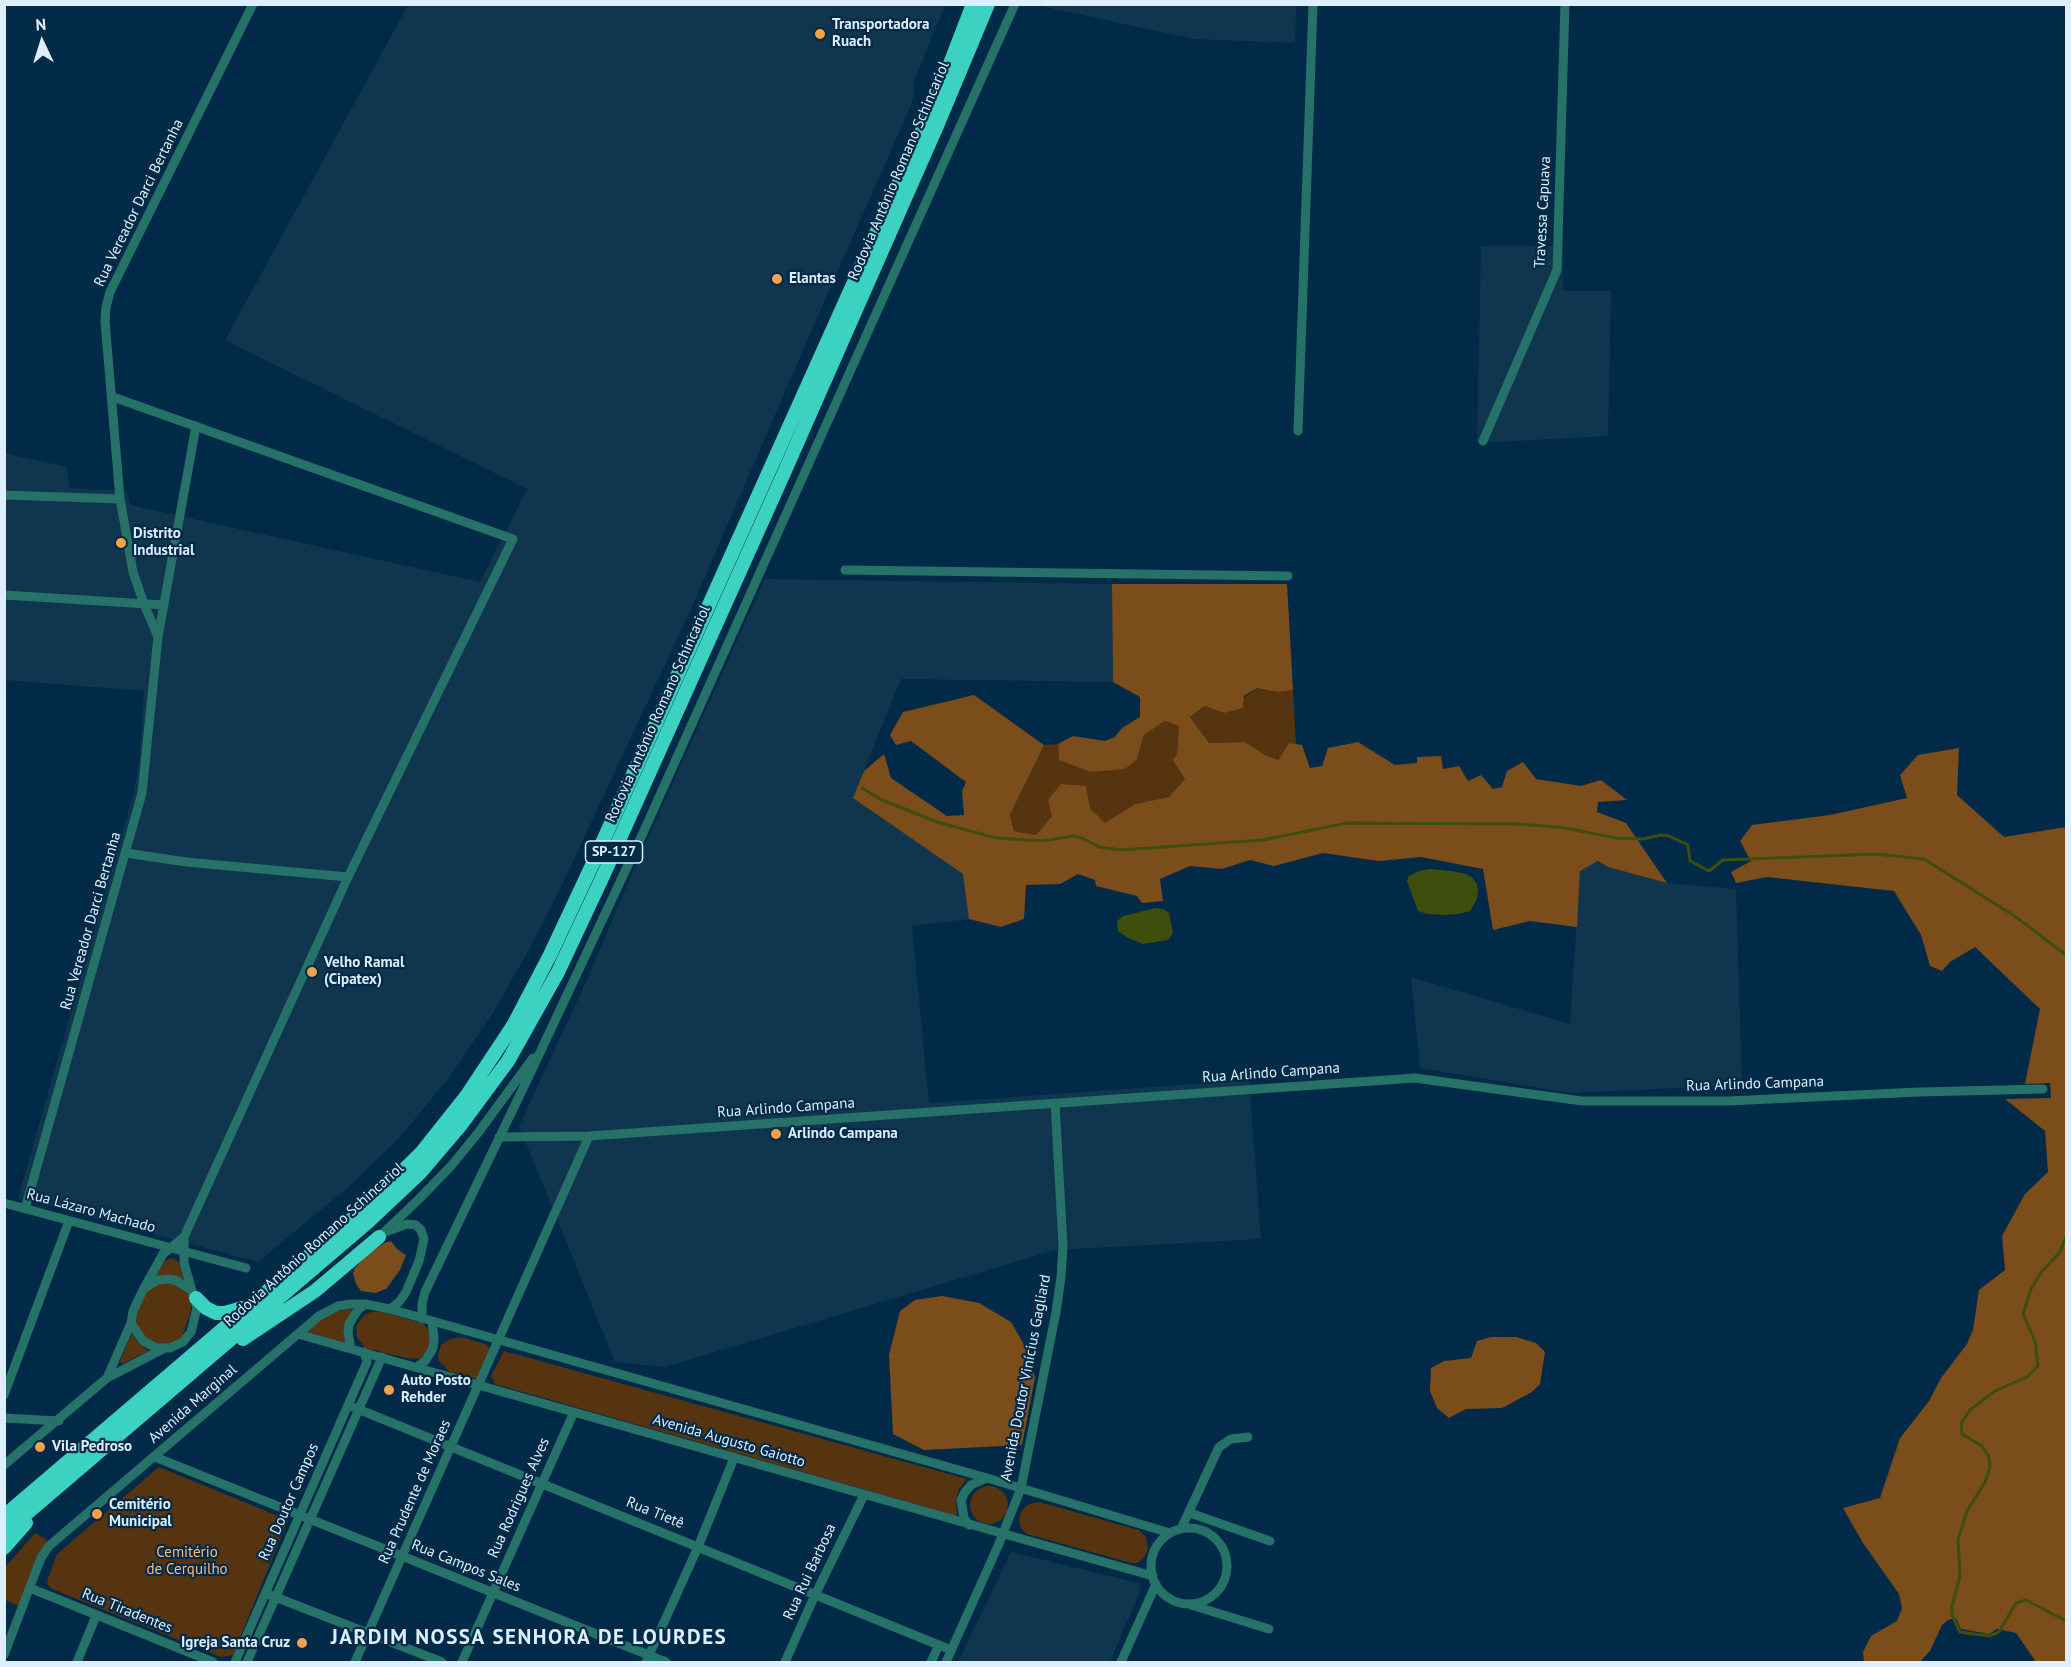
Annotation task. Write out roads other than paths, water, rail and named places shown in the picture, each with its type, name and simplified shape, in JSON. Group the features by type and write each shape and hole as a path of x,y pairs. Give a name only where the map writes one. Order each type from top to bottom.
{"highway":[{"name":"Rodovia Antônio Romano Schincariol","path":"4,1533 368,1222 420,1173 460,1126 508,1061 558,972 608,865 784,473 988,4"},
{"name":"Rodovia Antônio Romano Schincariol","path":"4,1515 368,1205 421,1153 467,1095 514,1024 550,955 594,861 938,95 972,6"},
{"path":"201,1366 315,1291 379,1237"},
{"path":"194,1294 206,1308 216,1313 225,1314 247,1307"},
{"path":"4,1548 48,1496"}],"street":[{"name":"Rua Vereador Darci Bertanha","path":"158,636 133,572 120,499 105,321 106,307 110,292 253,4"},
{"path":"422,1319 425,1292 643,833 1015,4"},
{"path":"1298,431 1313,4"},
{"name":"Travessa Capuava","path":"1483,441 1557,270 1565,4"},
{"path":"4,1465 59,1421 107,1378 163,1349 183,1342 191,1332 197,1314 194,1294 184,1263 184,1237 348,877 513,539 113,398"},
{"name":"Rua Vereador Darci Bertanha","path":"25,1209 142,793 158,636 196,426"},
{"path":"4,495 120,499"},
{"path":"845,570 1288,576"},
{"path":"4,595 164,605"},
{"path":"126,853 186,862 348,877"},
{"path":"379,1237 451,1166 478,1133 544,1041"},
{"name":"Rua Arlindo Campana","path":"499,1137 589,1136 1415,1078 1582,1101 1728,1101 2043,1089"},
{"name":"Avenida Doutor Vinícius Gagliard","path":"946,1662 1003,1535 1021,1488 1061,1277 1063,1246 1055,1103"},
{"name":"Rua Prudente de Moraes","path":"355,1662 589,1136"},
{"name":"Rua Lázaro Machado","path":"4,1203 246,1268"},
{"path":"4,1395 69,1221"},
{"path":"379,1237 394,1228 407,1224 416,1225 421,1230 424,1239 419,1261 406,1292 390,1310"},
{"path":"107,1378 150,1274 170,1247 184,1237"},
{"path":"144,1287 149,1283 168,1279 175,1280 194,1294"},
{"path":"351,1348 349,1324 365,1304 987,1478 1170,1533"},
{"name":"Avenida Marginal","path":"30,1588 41,1558 49,1546 298,1334 320,1316 338,1306 365,1304"},
{"path":"417,1367 426,1360 433,1348 432,1322"},
{"path":"131,1323 150,1347 163,1349"},
{"name":"Avenida Augusto Gaiotto","path":"298,1334 480,1384 1154,1580"},
{"name":"Rua Doutor Campos","path":"235,1662 367,1362 364,1352"},
{"name":"Rua Doutor Campos","path":"247,1662 382,1357"},
{"name":"Rua Tietê","path":"348,1405 951,1650"},
{"name":"Rua Rodrigues Alves","path":"462,1662 574,1412"},
{"path":"4,1418 59,1421"},
{"path":"1181,1528 1219,1447 1231,1439 1248,1437"},
{"name":"Rua Campos Sales","path":"155,1457 493,1593 647,1659 666,1662"},
{"path":"647,1659 698,1547 734,1458"},
{"path":"969,1525 961,1509 965,1492 970,1485 987,1478"},
{"name":"Rua Rui Barbosa","path":"785,1662 815,1594 864,1495"},
{"path":"1190,1513 1270,1541"},
{"path":"1185,1603 1203,1601 1214,1595 1224,1580 1227,1561 1224,1549 1216,1539 1194,1528 1181,1528 1160,1541 1151,1564 1154,1580 1167,1597 1185,1603 1269,1629"},
{"path":"1121,1662 1154,1580"},
{"path":"4,1655 30,1588"},
{"name":"Rua Tiradentes","path":"30,1588 213,1662"},
{"path":"265,1593 442,1662"},
{"path":"77,1662 96,1616"},
{"path":"931,1662 939,1645"}],"waterway":[{"path":"862,788 880,799 937,822 996,838 1042,841 1073,836 1099,847 1121,850 1263,840 1347,823 1519,824 1565,828 1616,838 1643,839 1661,835 1669,836 1688,845 1690,861 1709,871 1723,860 1876,854 1924,859 2016,917 2066,955"},
{"path":"2066,1237 2060,1252 2042,1271 2031,1289 2023,1314 2035,1341 2038,1366 2027,1377 1995,1391 1970,1410 1961,1423 1962,1434 1982,1446 1989,1457 1990,1467 1985,1482 1967,1511 1958,1540 1960,1576 1952,1606 1952,1615 1960,1632 1989,1636 1999,1632 2016,1603 2026,1600 2066,1621"}],"place":[{"name":"Transportadora Ruach","path":"820,34"},
{"name":"Elantas","path":"777,279"},
{"name":"Distrito Industrial","path":"121,543"},
{"name":"Velho Ramal (Cipatex)","path":"312,972"},
{"name":"Arlindo Campana","path":"776,1134"},
{"name":"Auto Posto Rehder","path":"389,1390"},
{"name":"Vila Pedroso","path":"40,1447"},
{"name":"Cemitério Municipal","path":"97,1514"},
{"name":"Igreja Santa Cruz","path":"302,1643"}],"district":[{"name":"JARDIM NOSSA SENHORA DE LOURDES","path":"529,1638"}],"park label":[{"name":"Cemitério de Cerquilho","path":"187,1562"}]}
